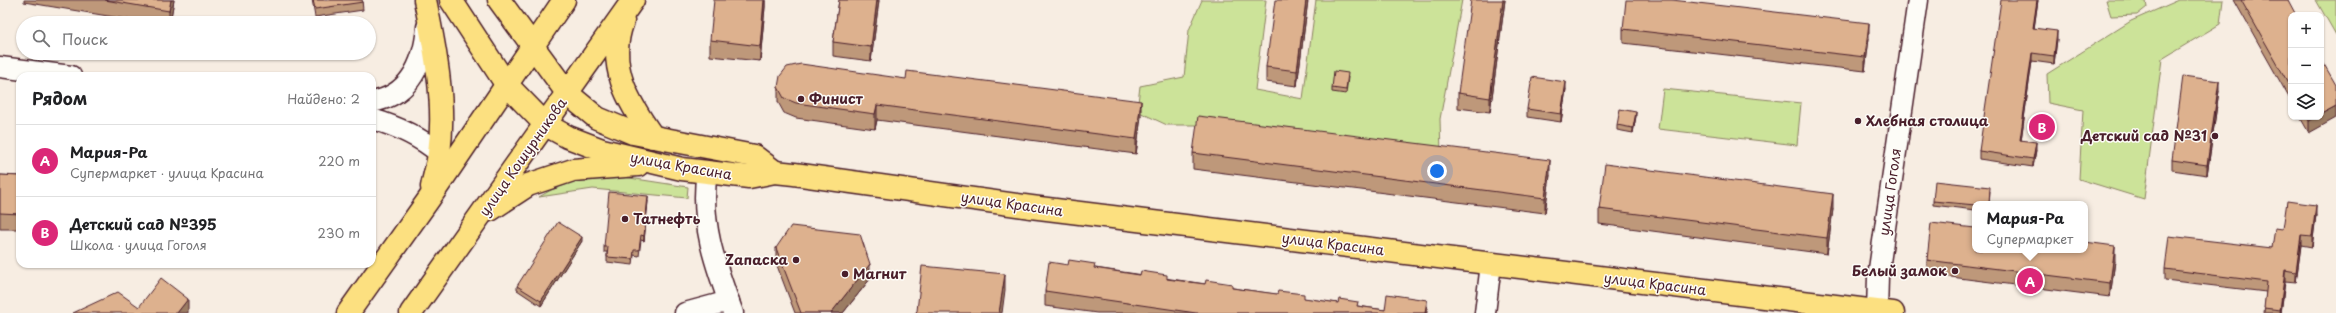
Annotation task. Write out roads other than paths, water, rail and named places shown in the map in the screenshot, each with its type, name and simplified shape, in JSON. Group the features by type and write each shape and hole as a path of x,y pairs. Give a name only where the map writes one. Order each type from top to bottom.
{"main road":[{"name":"улица Красина","path":"451,0 506,84 546,124 568,137 602,150 656,164 749,177 775,172 1030,207 1882,312"},
{"name":"улица Красина","path":"499,0 568,94 597,118 634,133 742,152 754,156 775,172"},
{"path":"348,313 429,199 564,0"},
{"path":"632,2 617,37 619,77 634,110 653,137"},
{"name":"улица Кошурникова","path":"411,313 632,2"},
{"path":"426,8 437,57 439,153 429,199"},
{"path":"479,218 528,186 573,170 656,164"}],"street":[{"name":"улица Гоголя","path":"1882,312 1878,276 1918,0"},
{"path":"376,102 380,101 398,91 419,66 425,49 426,8"},
{"path":"0,67 39,72"},
{"path":"376,121 427,143 439,153"},
{"path":"685,313 731,307 712,254 706,217 704,188 707,172"},
{"path":"1485,313 1491,264"}],"place":[{"name":"Финист","path":"801,99"},
{"name":"Хлебная столица","path":"1858,121"},
{"name":"Детский сад №395","path":"2042,127"},
{"name":"Детский сад №31","path":"2215,136"},
{"name":"Татнефть","path":"625,219"},
{"name":"Zапаска","path":"796,260"},
{"name":"Белый замок","path":"1955,271"},
{"name":"Магнит","path":"845,274"},
{"name":"Мария-Ра","path":"2030,281"}]}
